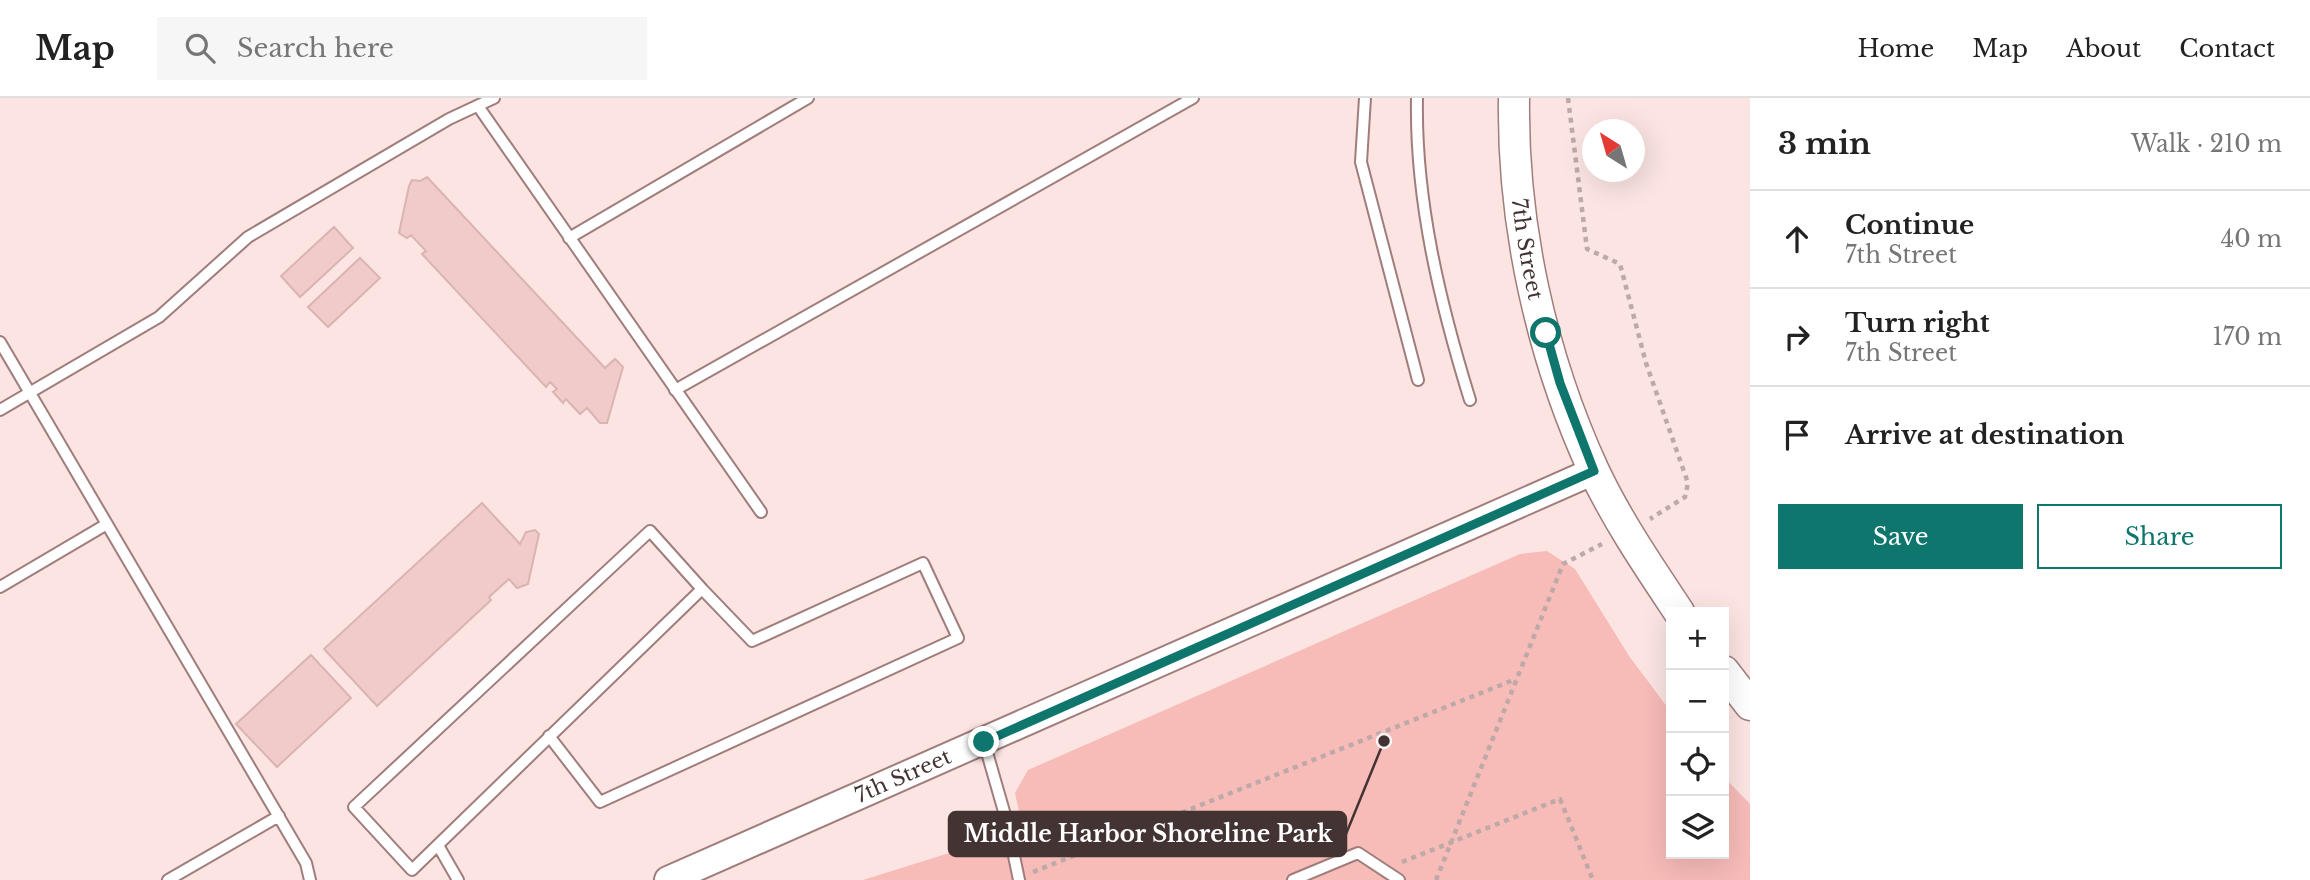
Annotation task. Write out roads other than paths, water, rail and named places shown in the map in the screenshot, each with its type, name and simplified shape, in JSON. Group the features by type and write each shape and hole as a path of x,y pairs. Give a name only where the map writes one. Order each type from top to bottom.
{"main road":[{"name":"7th Street","path":"1514,98 1519,212 1536,297 1560,383 1594,471"},
{"path":"1594,471 1627,531 1676,607"},
{"path":"1729,678 1750,705"}],"street":[{"name":"7th Street","path":"668,880 1594,471"}],"lane":[{"path":"0,410 159,317 248,237 449,119 494,98"},
{"path":"569,238 808,98"},
{"path":"675,390 1194,98"},
{"path":"1365,98 1361,162 1418,380"},
{"path":"1417,98 1417,135 1432,249 1469,400"},
{"path":"478,106 761,512"},
{"path":"0,342 279,816 306,863 310,880"},
{"path":"0,586 107,524"},
{"path":"549,736 600,802 958,638 923,563 752,641 650,531 354,807 412,870 439,847 549,736 702,589"},
{"path":"984,742 1007,822 1018,879"},
{"path":"168,880 279,816"},
{"path":"439,847 458,880"},
{"path":"1293,880 1358,853 1399,880"}],"place":[{"name":"Middle Harbor Shoreline Park","path":"1384,741"}]}
